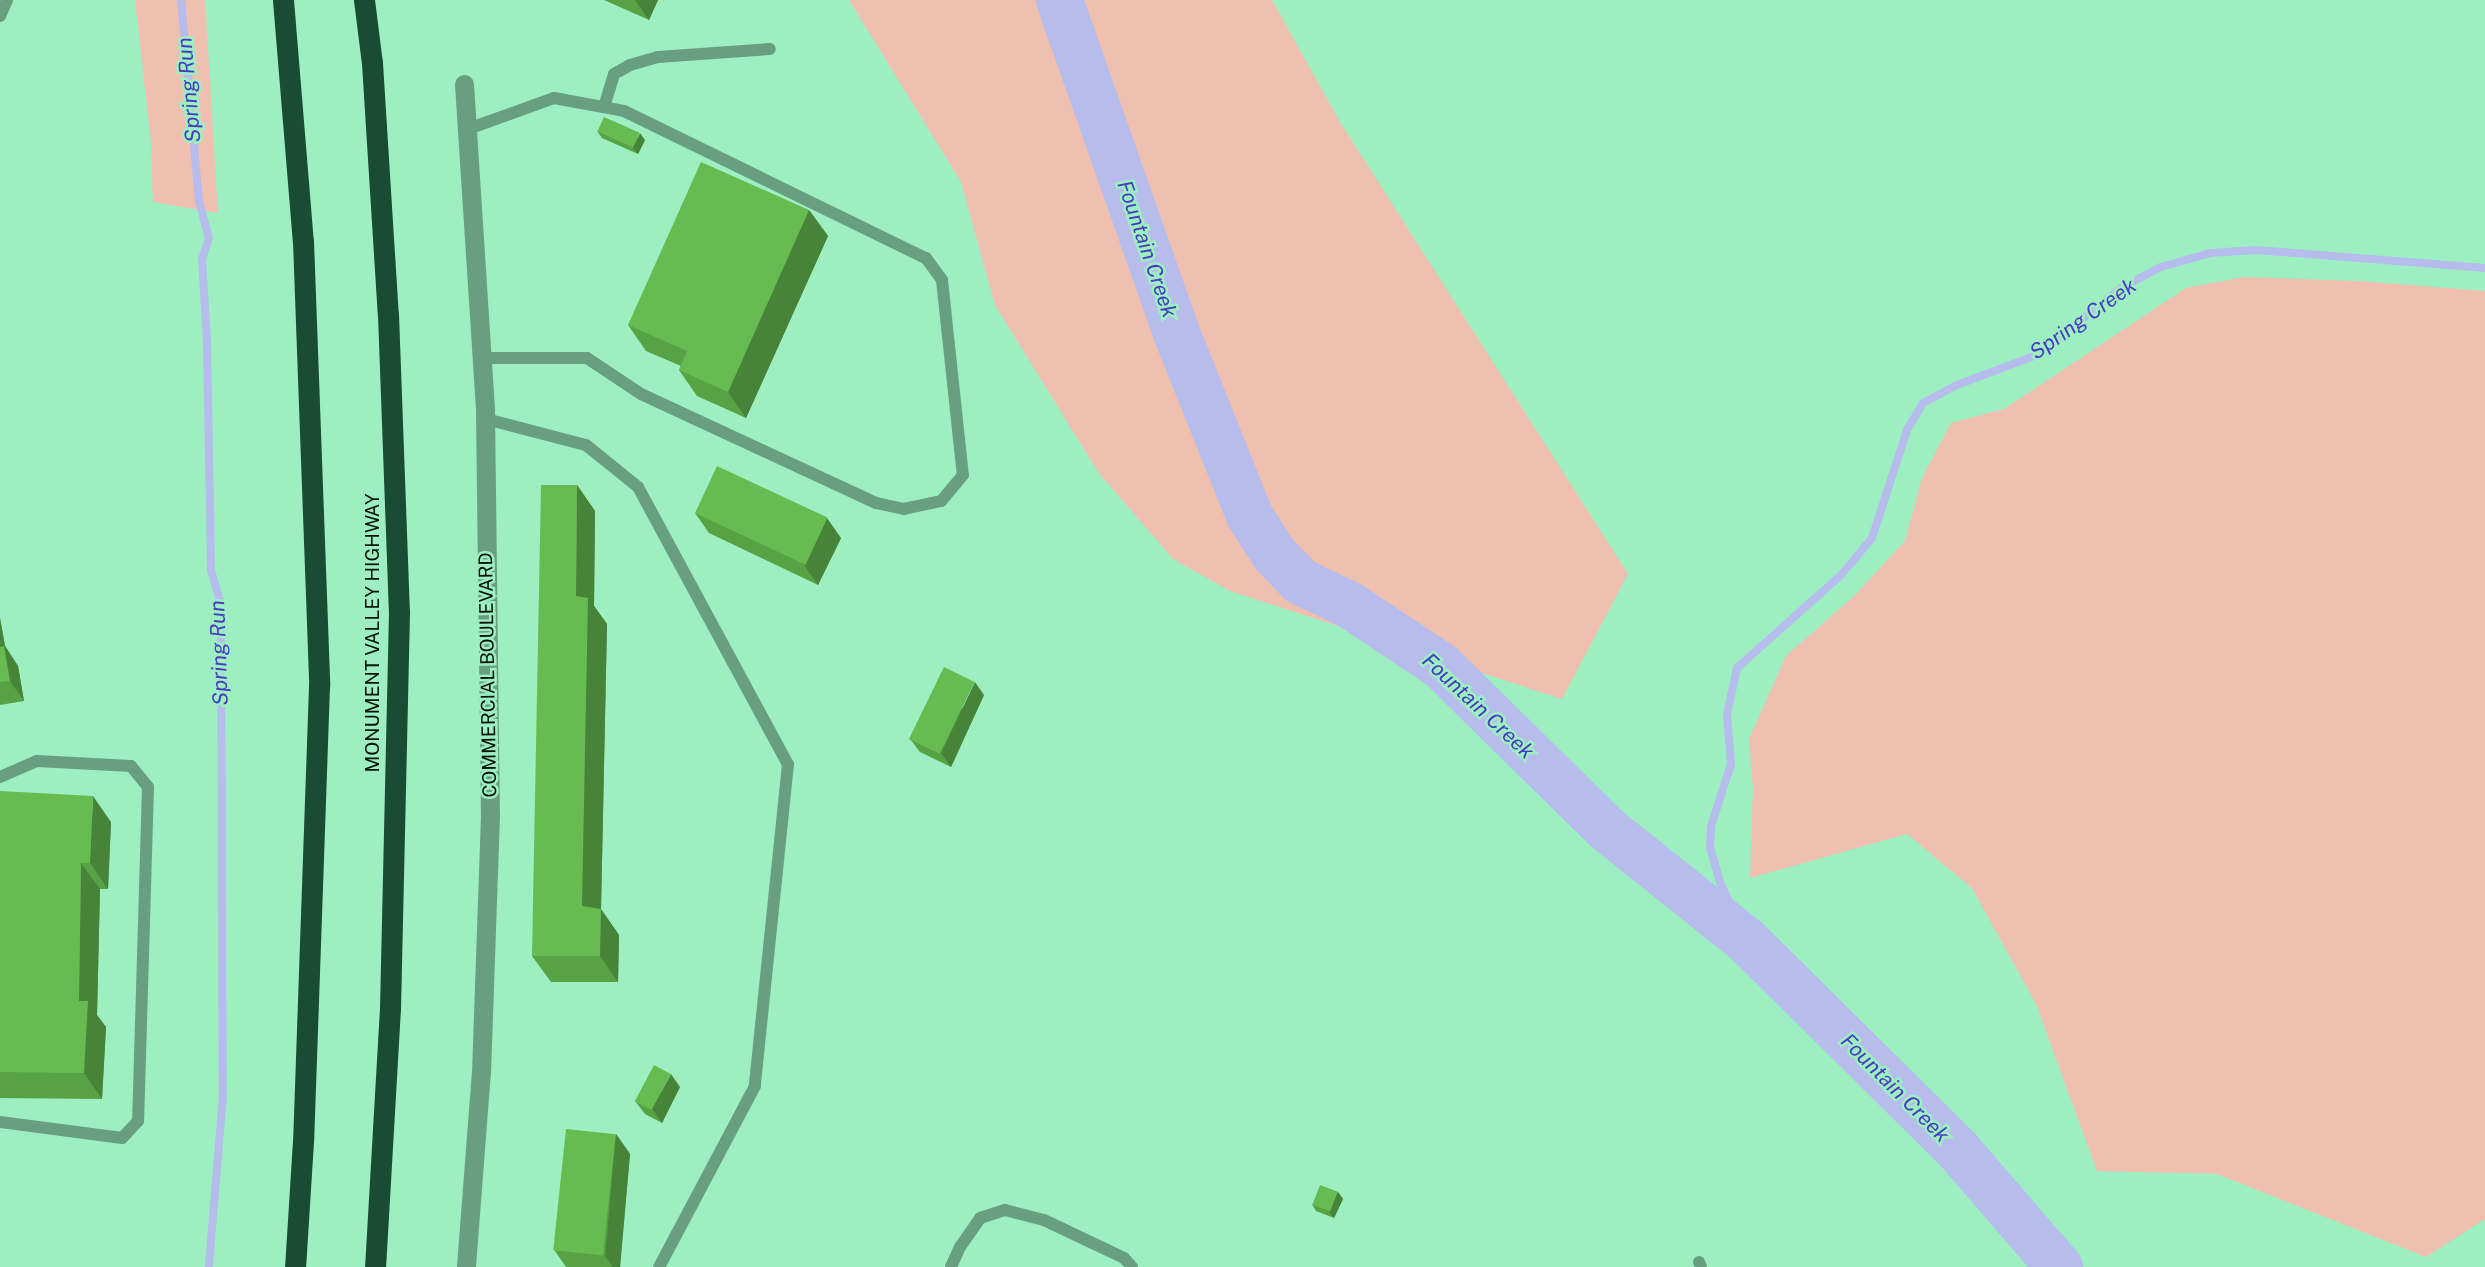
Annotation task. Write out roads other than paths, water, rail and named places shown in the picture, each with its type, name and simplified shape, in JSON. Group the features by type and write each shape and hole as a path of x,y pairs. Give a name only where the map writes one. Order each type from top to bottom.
{"highway":[{"path":"283,0 303,241 319,686 303,1141 295,1267"},
{"name":"MONUMENT VALLEY HIGHWAY","path":"365,0 372,63 388,314 399,612 390,1008 375,1267"},
{"path":"372,0 372,63"}],"street":[{"name":"COMMERCIAL BOULEVARD","path":"464,84 485,419 490,815 481,1071 466,1267"}],"lane":[{"path":"0,16 7,0"},
{"path":"604,107 614,74 630,65 659,57 770,49"},
{"path":"468,129 554,98 624,111 926,258 942,280 963,475 941,501 904,509 876,503 641,394 587,358 482,358"},
{"path":"485,419 586,445 638,487 788,764 755,1086 659,1267"},
{"path":"0,777 37,761 131,765 148,787 138,1121 122,1138 0,1122"},
{"path":"951,1267 980,1219 1005,1210 1044,1220 1124,1258 1132,1267"}],"waterway":[{"name":"Spring Run","path":"181,0 199,201 209,238 202,259 207,341 211,570 221,604 223,1095 209,1267"},
{"name":"Fountain Creek","path":"1059,0 1175,330 1249,515 1274,554 1300,581 1350,605 1440,665 1607,829 1746,940 1958,1150 2059,1267"},
{"name":"Spring Creek","path":"1746,940 1720,882 1710,847 1711,826 1731,764 1727,714 1737,668 1841,575 1872,538 1907,430 1923,403 1957,385 2039,354 2121,288 2161,267 2210,253 2256,250 2485,268"}]}
